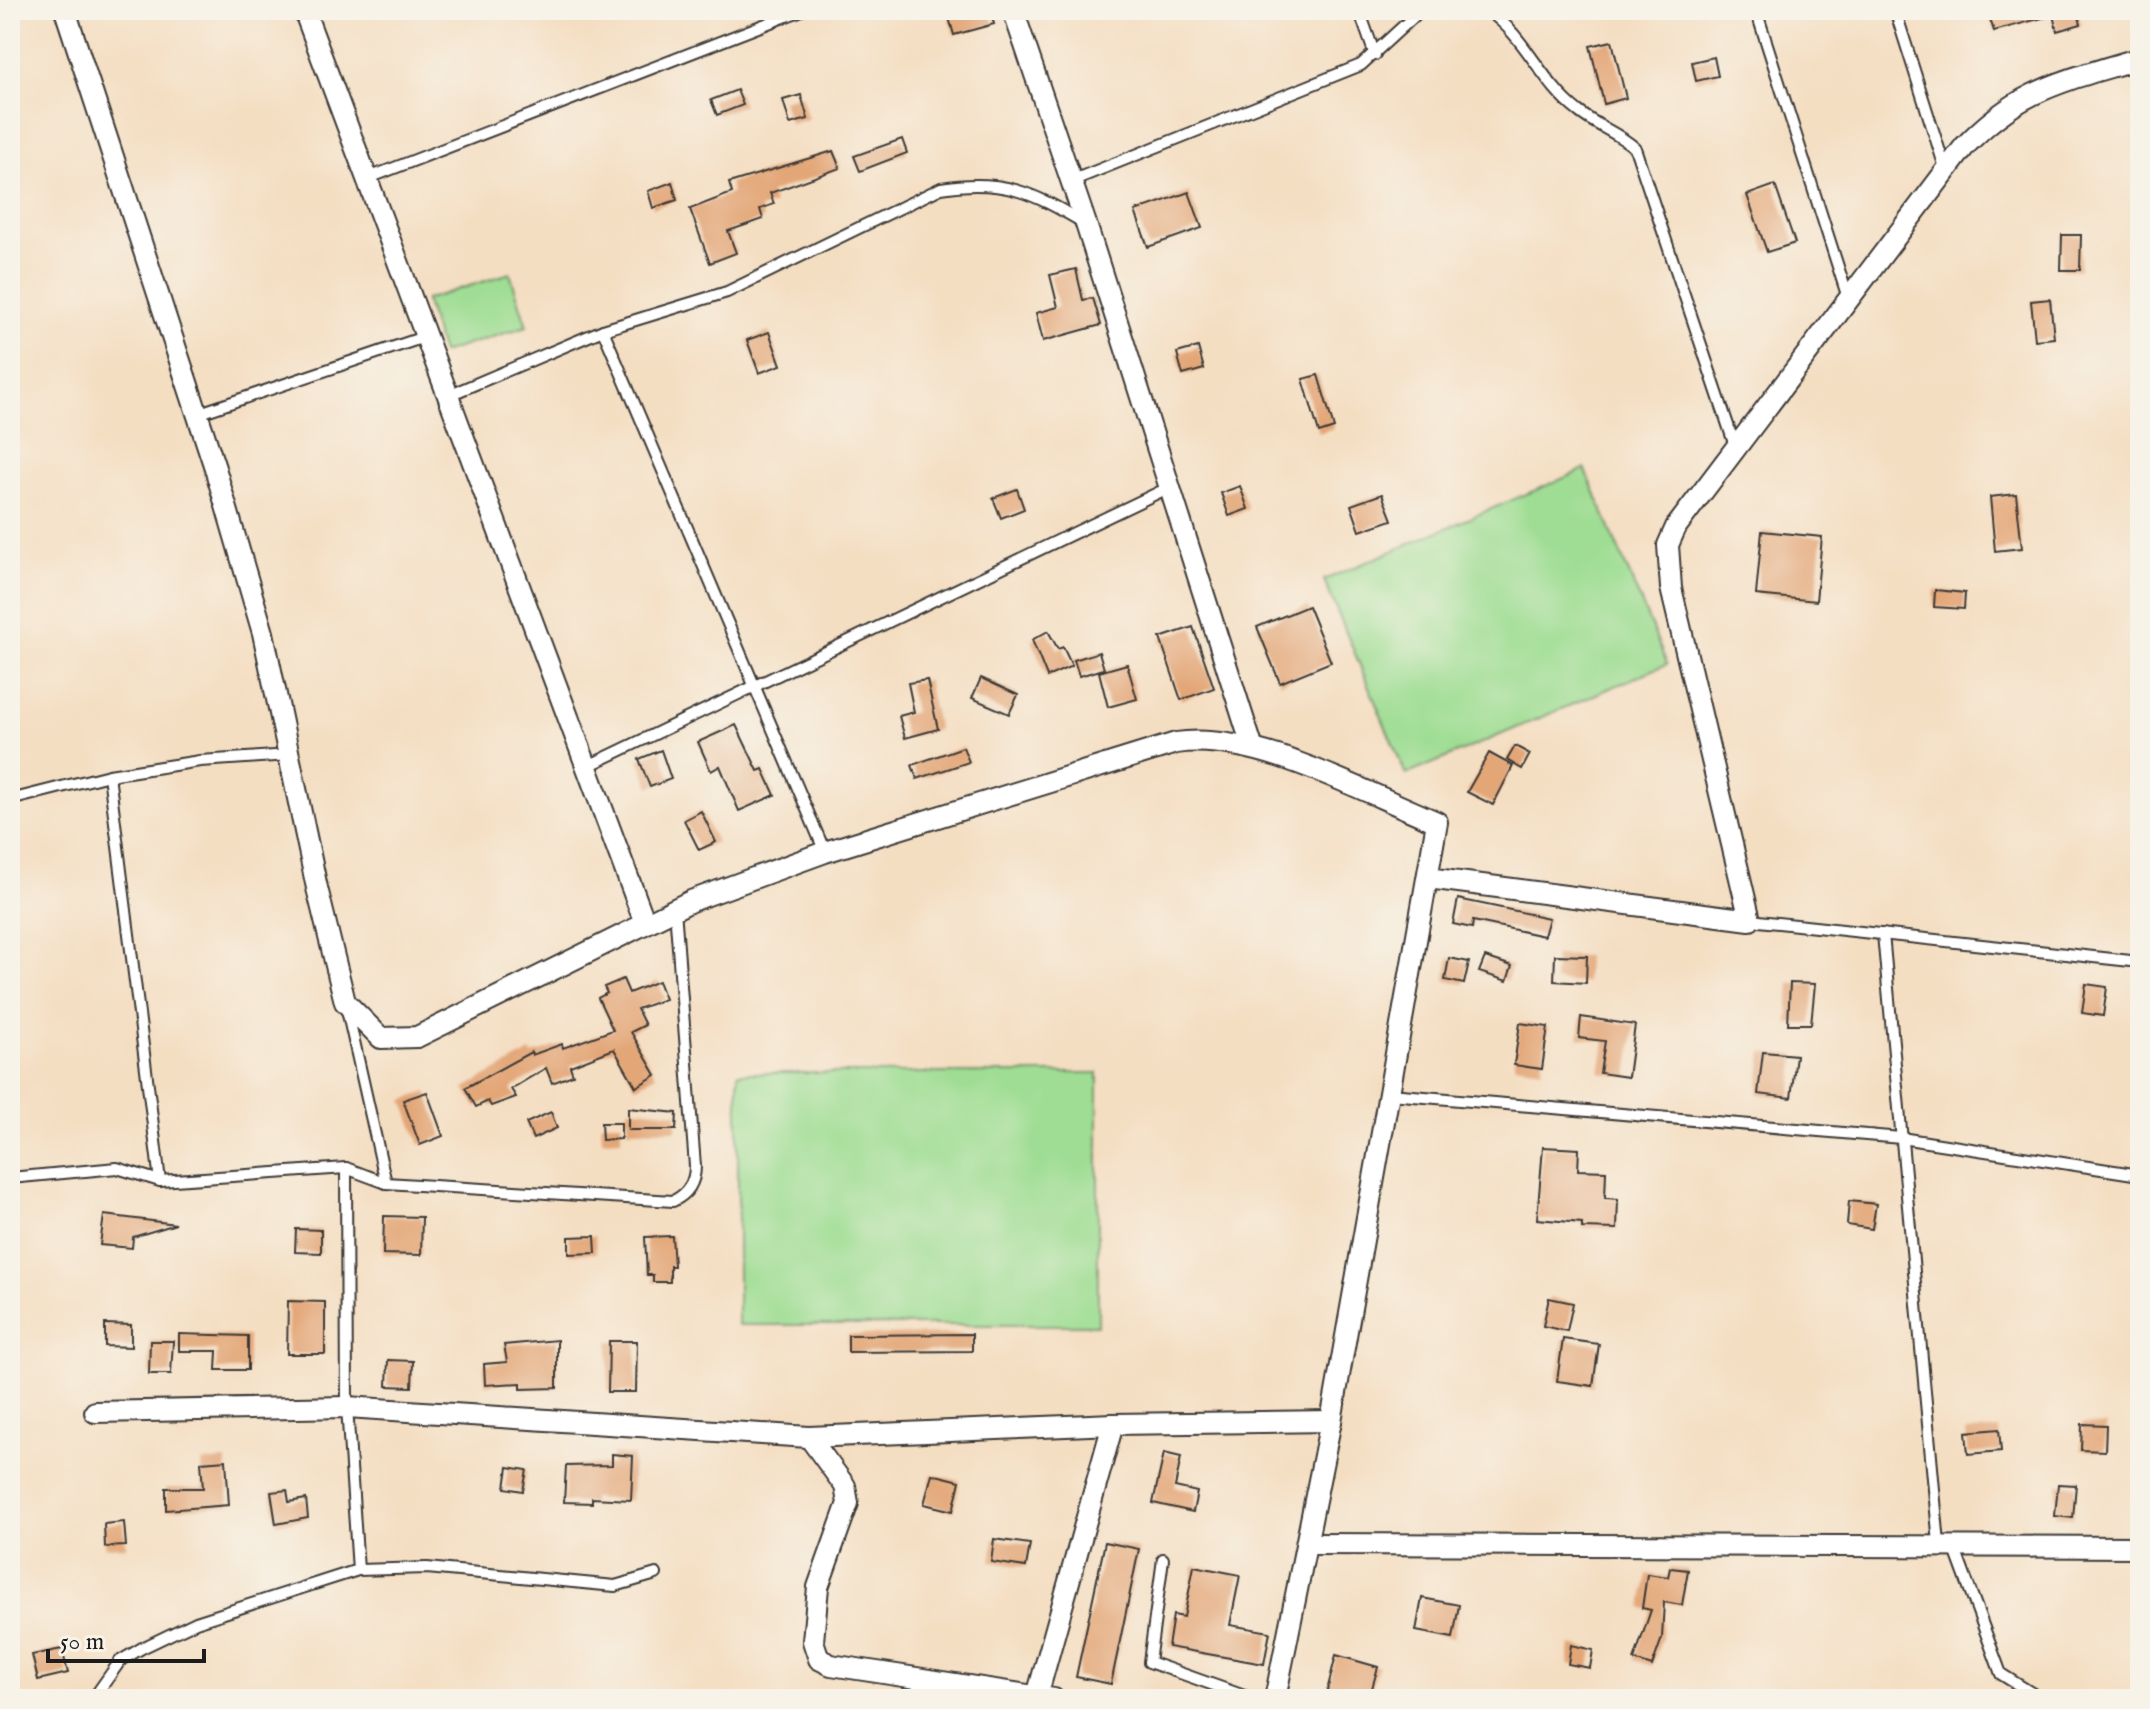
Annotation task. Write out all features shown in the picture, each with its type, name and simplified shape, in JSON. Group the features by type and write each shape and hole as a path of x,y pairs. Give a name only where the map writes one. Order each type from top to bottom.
{"street":[{"path":"65,10 197,414 263,633 345,1002 381,1038 417,1037 675,909 825,852 1176,743 1198,739 1252,746 1437,822 1331,1421 1275,1699"},
{"path":"304,10 645,923"},
{"path":"1013,10 1086,224 1252,746"},
{"path":"1428,878 1750,920 1667,563 1668,545 1676,527 1848,298 1990,119 2025,96 2140,58"},
{"path":"95,1412 347,1407 809,1437 1113,1424 1331,1421"},
{"path":"809,1437 845,1486 848,1503 845,1520 834,1534 818,1587 813,1641 819,1659 831,1665 1046,1698 1113,1424"},
{"path":"1308,1544 2140,1547"}],"lane":[{"path":"366,179 802,10"},
{"path":"1359,10 1375,55"},
{"path":"1071,181 1361,65 1421,10"},
{"path":"1487,10 1513,30 1550,83 1578,112 1620,134 1635,148 1735,446"},
{"path":"1756,10 1848,298"},
{"path":"1895,10 1946,171"},
{"path":"447,396 603,330 727,292 941,188 974,182 1007,185 1042,198 1086,224"},
{"path":"603,330 825,852"},
{"path":"197,414 424,337"},
{"path":"586,767 1170,487"},
{"path":"10,800 109,775 200,761 290,755"},
{"path":"109,775 160,1181"},
{"path":"10,1178 117,1168 160,1181 346,1168 386,1183 673,1201 685,1194 695,1178 675,909"},
{"path":"1750,920 2140,962"},
{"path":"1883,934 1901,1138 1946,1544 2001,1674 2041,1699"},
{"path":"345,1002 386,1183"},
{"path":"1390,1094 1901,1138 2140,1175"},
{"path":"346,1168 347,1407 358,1570"},
{"path":"1163,1559 1149,1662 1253,1699"},
{"path":"93,1699 120,1661 142,1648 196,1622 358,1570 427,1568 600,1586 615,1586 656,1574"}],"green space":[{"path":"510,273 527,326 442,353 425,300"},
{"path":"1585,469 1667,664 1406,775 1324,580"},
{"path":"738,1073 1098,1073 1098,1325 738,1325"}],"building":[{"path":"990,10 994,24 954,35 949,18"},
{"path":"2011,10 2077,10 2081,24 2057,31 2053,15 1994,31 1989,16"},
{"path":"1612,41 1626,98 1604,104 1590,46"},
{"path":"1714,57 1718,76 1696,81 1692,62"},
{"path":"737,90 743,105 717,115 711,100"},
{"path":"801,95 808,119 790,124 783,100"},
{"path":"902,139 907,153 860,171 854,156"},
{"path":"833,151 840,168 770,193 774,204 760,209 763,219 728,231 736,253 710,263 690,209 732,193 729,183"},
{"path":"672,182 677,200 653,208 648,191"},
{"path":"1775,185 1795,243 1767,252 1747,195"},
{"path":"1189,192 1202,228 1148,247 1135,211"},
{"path":"2062,235 2081,235 2080,270 2061,270"},
{"path":"1076,269 1083,300 1093,298 1101,325 1043,341 1036,313 1058,307 1050,275"},
{"path":"2050,299 2054,338 2035,340 2031,301"},
{"path":"769,332 781,365 759,373 747,340"},
{"path":"1198,347 1204,369 1183,375 1177,353"},
{"path":"1318,375 1334,428 1319,433 1303,379"},
{"path":"1240,486 1248,509 1229,516 1221,493"},
{"path":"1017,489 1024,509 1001,518 993,498"},
{"path":"1382,494 1392,520 1360,531 1351,505"},
{"path":"2016,494 2022,548 1995,551 1990,497"},
{"path":"1762,531 1822,537 1816,601 1756,595"},
{"path":"1935,590 1965,593 1964,609 1934,607"},
{"path":"1308,606 1331,662 1280,683 1257,627"},
{"path":"1193,627 1214,688 1181,700 1160,638"},
{"path":"1048,631 1058,649 1063,647 1072,666 1047,677 1032,640"},
{"path":"1099,652 1104,669 1079,676 1074,660"},
{"path":"1127,664 1137,699 1108,707 1099,672"},
{"path":"981,678 1018,695 1009,714 972,698"},
{"path":"927,680 938,729 905,738 899,716 914,712 908,683"},
{"path":"736,725 758,771 763,769 775,795 739,811 720,766 711,771 698,742"},
{"path":"1515,746 1530,754 1522,769 1507,760"},
{"path":"963,747 969,762 917,779 912,765"},
{"path":"661,750 671,779 650,787 639,759"},
{"path":"1489,753 1513,766 1493,805 1467,792"},
{"path":"701,811 716,842 699,850 684,820"},
{"path":"1458,899 1549,918 1544,936 1473,921 1472,928 1453,924"},
{"path":"1555,955 1587,956 1586,983 1554,981"},
{"path":"1485,957 1512,966 1507,981 1479,972"},
{"path":"1449,958 1469,962 1464,984 1445,980"},
{"path":"623,979 629,993 658,981 665,999 637,1009 645,1025 631,1032 656,1075 636,1087 614,1049 570,1066 573,1075 552,1083 546,1068 511,1089 516,1097 491,1106 488,1101 476,1107 465,1088 531,1052 532,1055 562,1044 563,1048 613,1030 598,998 607,993 604,987"},
{"path":"1790,983 1815,984 1811,1024 1788,1024"},
{"path":"2086,984 2107,987 2103,1016 2082,1013"},
{"path":"1581,1017 1635,1025 1628,1077 1600,1073 1605,1041 1579,1038"},
{"path":"1520,1023 1548,1027 1542,1069 1514,1065"},
{"path":"1763,1052 1796,1055 1791,1098 1758,1094"},
{"path":"427,1092 443,1136 420,1145 403,1100"},
{"path":"628,1108 677,1113 676,1130 628,1130"},
{"path":"551,1112 557,1128 533,1139 526,1123"},
{"path":"601,1123 621,1123 621,1139 602,1140"},
{"path":"1543,1147 1579,1149 1578,1170 1606,1171 1605,1198 1618,1199 1617,1229 1582,1228 1582,1223 1537,1219"},
{"path":"1849,1201 1876,1204 1872,1229 1847,1225"},
{"path":"104,1215 176,1224 133,1237 132,1248 100,1245"},
{"path":"384,1216 422,1217 421,1255 383,1254"},
{"path":"296,1229 321,1230 321,1253 295,1252"},
{"path":"595,1236 596,1253 569,1254 569,1237"},
{"path":"672,1236 674,1266 670,1266 670,1282 653,1282 653,1275 647,1275 645,1237"},
{"path":"1549,1298 1573,1303 1567,1331 1543,1326"},
{"path":"288,1301 325,1302 325,1354 287,1354"},
{"path":"105,1324 131,1325 131,1347 105,1346"},
{"path":"179,1334 248,1336 248,1370 216,1370 217,1351 179,1351"},
{"path":"972,1334 972,1351 848,1352 848,1335"},
{"path":"1563,1339 1599,1344 1593,1386 1557,1381"},
{"path":"557,1340 557,1388 521,1389 521,1383 485,1385 484,1364 507,1362 504,1345"},
{"path":"150,1341 173,1341 171,1374 149,1374"},
{"path":"609,1341 637,1341 636,1392 608,1392"},
{"path":"388,1360 413,1361 412,1387 387,1386"},
{"path":"2082,1424 2106,1425 2105,1451 2081,1450"},
{"path":"1999,1429 2001,1451 1968,1454 1966,1432"},
{"path":"1164,1453 1181,1457 1175,1487 1197,1492 1193,1512 1153,1503"},
{"path":"612,1454 633,1456 631,1500 592,1498 592,1503 564,1502 566,1466 612,1465"},
{"path":"226,1460 229,1505 166,1510 166,1488 203,1488 201,1462"},
{"path":"508,1467 527,1470 523,1491 505,1488"},
{"path":"932,1474 960,1481 953,1511 924,1504"},
{"path":"2058,1484 2076,1485 2073,1518 2055,1516"},
{"path":"287,1490 289,1502 306,1499 308,1518 276,1524 271,1492"},
{"path":"124,1522 126,1546 105,1547 104,1524"},
{"path":"994,1539 1030,1544 1026,1567 991,1562"},
{"path":"1105,1542 1139,1549 1111,1684 1076,1677"},
{"path":"1194,1566 1240,1575 1230,1625 1270,1632 1264,1664 1168,1647 1173,1615 1184,1617"},
{"path":"1670,1568 1688,1570 1682,1605 1664,1602 1662,1638 1652,1666 1634,1660 1651,1610 1642,1608 1647,1574 1668,1577"},
{"path":"1422,1598 1459,1605 1453,1638 1416,1631"},
{"path":"1571,1645 1593,1650 1590,1668 1568,1664"},
{"path":"62,1649 68,1673 38,1680 32,1655"},
{"path":"1336,1655 1378,1667 1369,1699 1325,1699"}]}
